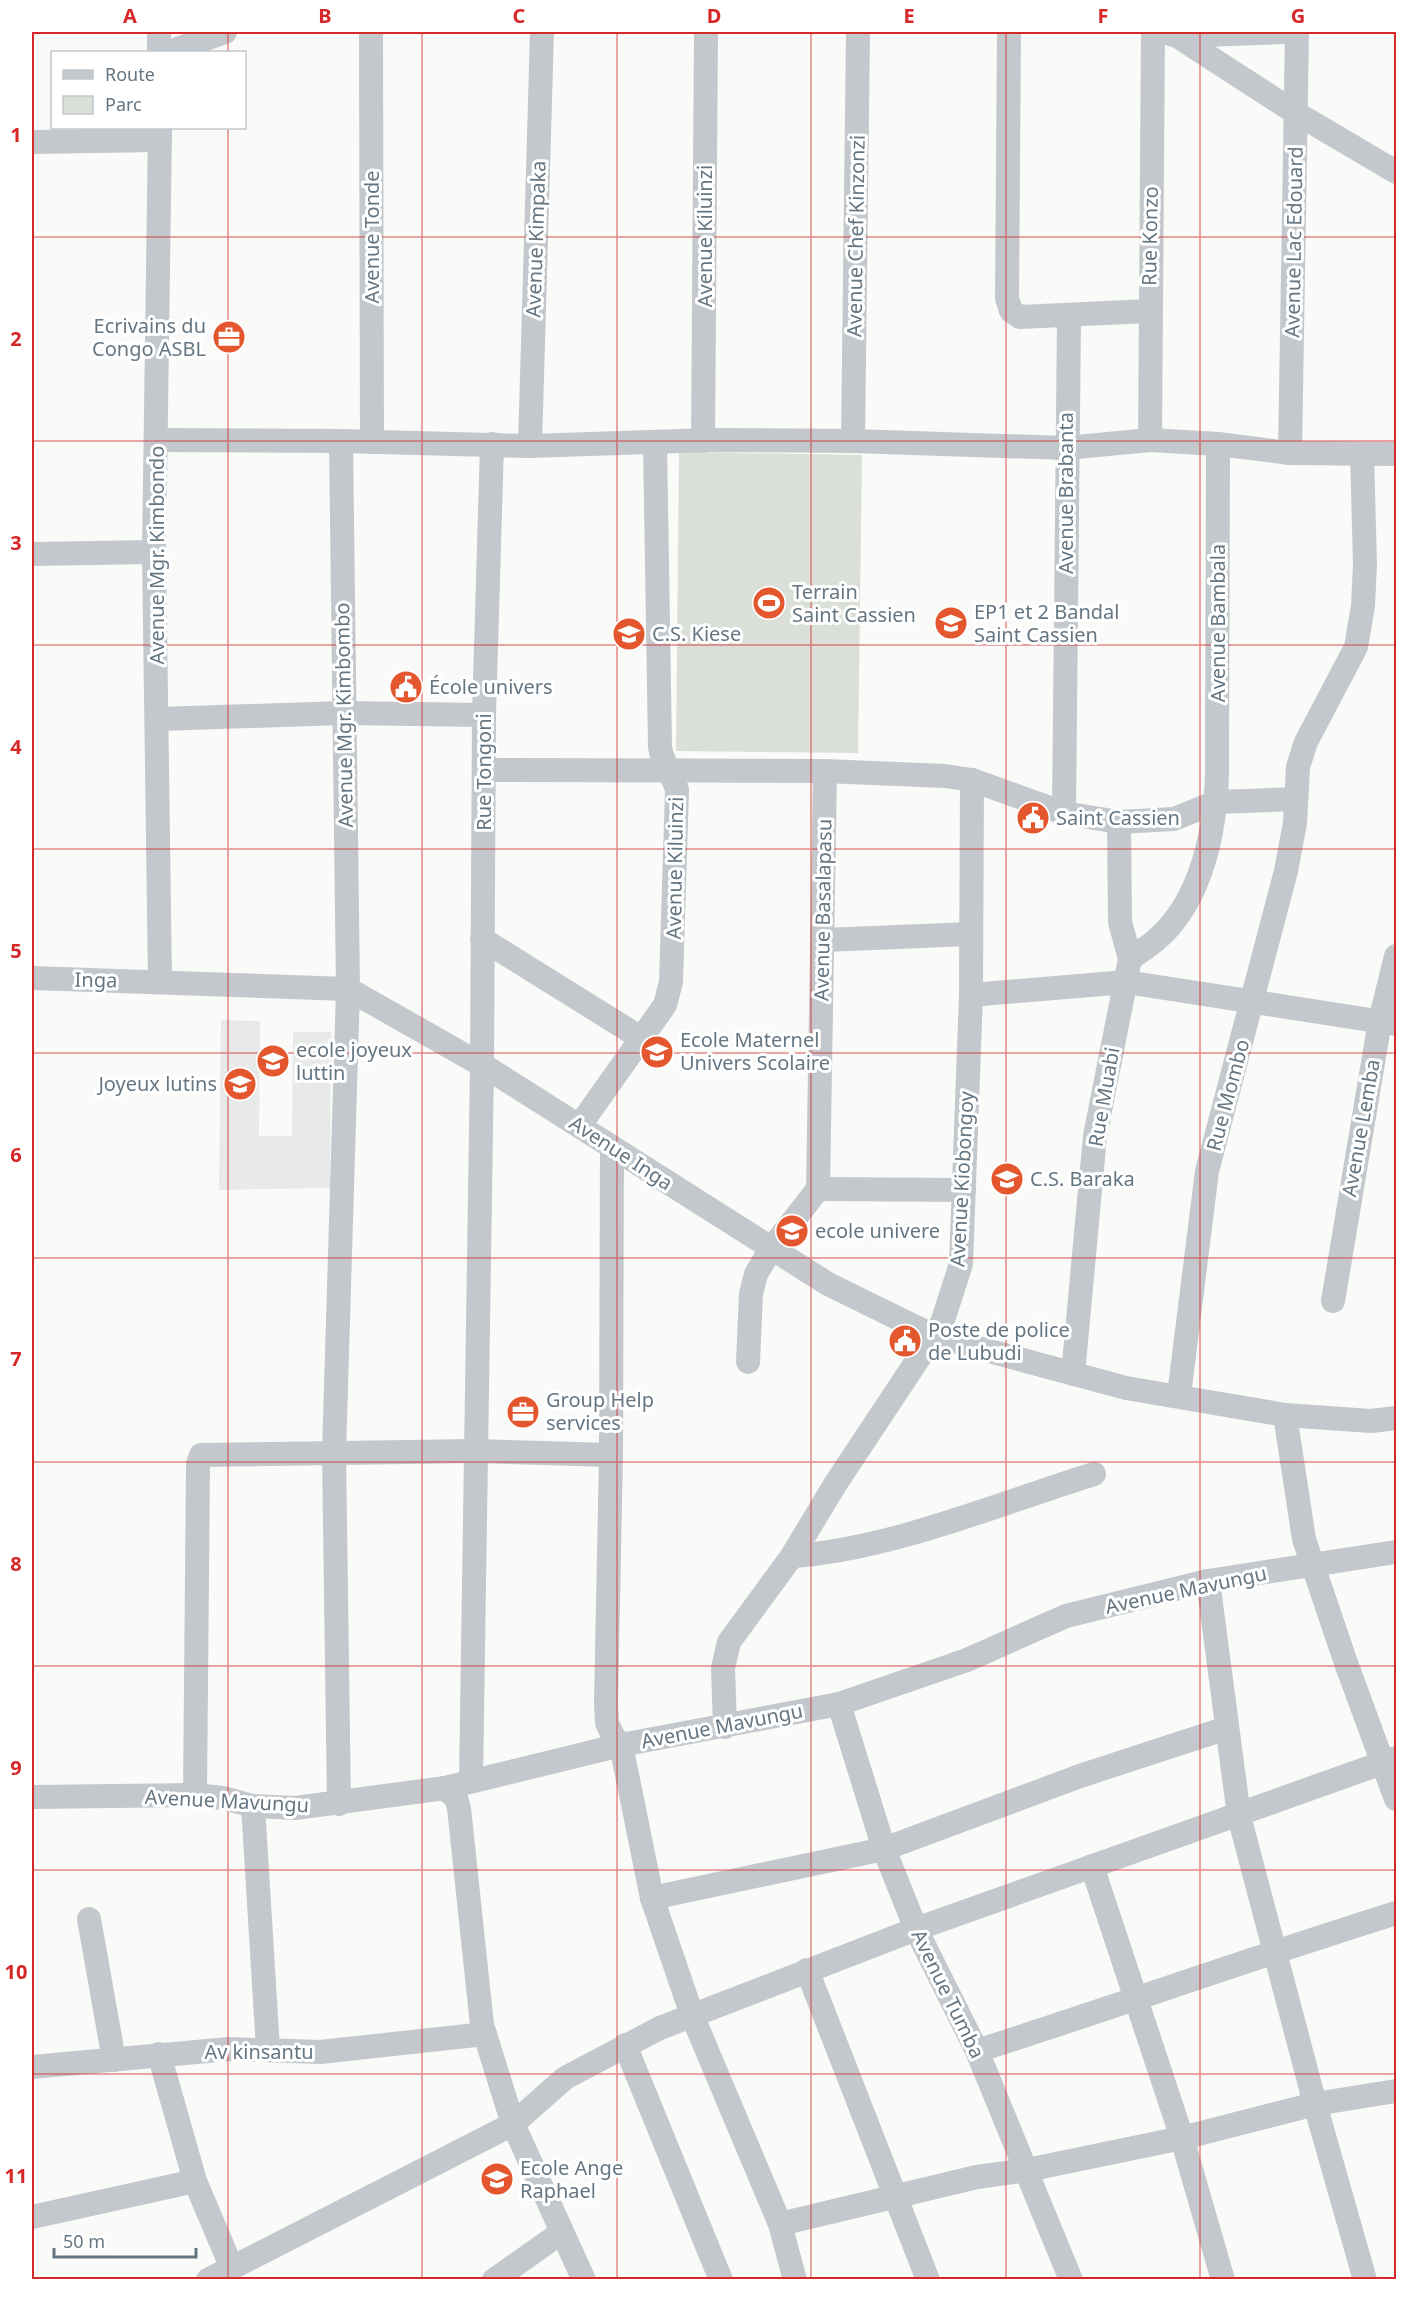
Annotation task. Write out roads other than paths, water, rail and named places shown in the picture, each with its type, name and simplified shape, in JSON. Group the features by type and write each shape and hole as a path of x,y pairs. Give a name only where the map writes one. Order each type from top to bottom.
{"street":[{"path":"159,32 159,51"},
{"path":"172,51 225,32"},
{"name":"Avenue Tonde","path":"371,32 372,442"},
{"name":"Avenue Kimpaka","path":"530,446 542,32"},
{"name":"Avenue Kiluinzi","path":"703,441 706,32"},
{"name":"Avenue Chef Kinzonzi","path":"853,441 858,32"},
{"path":"1009,32 1007,298 1011,311 1020,317 1069,317 1149,311"},
{"name":"Rue Konzo","path":"1150,440 1149,311 1153,32"},
{"path":"1171,34 1283,32"},
{"name":"Avenue Lac Edouard","path":"1290,453 1297,32"},
{"path":"1171,34 1296,113 1396,172"},
{"path":"32,142 160,134"},
{"name":"Avenue Mgr. Kimbondo","path":"160,134 154,552 159,719 160,981"},
{"name":"Avenue Brabanta","path":"1064,813 1069,317"},
{"path":"157,440 341,441 530,446 703,441 853,441 1066,448 1150,440 1218,444 1290,453 1396,454"},
{"name":"Avenue Mgr. Kimbombo","path":"339,1804 334,1453 348,989 341,441"},
{"name":"Avenue Kiluinzi","path":"580,1125 665,1005 674,956 677,790 674,779 661,758 660,747 655,443"},
{"name":"Rue Tongoni","path":"471,1781 482,1064 484,715 492,444"},
{"name":"Avenue Bambala","path":"1128,970 1158,939 1186,904 1209,849 1216,802 1218,444"},
{"name":"Rue Mombo","path":"1179,1395 1207,1171 1254,1000 1286,871 1295,823 1298,767 1306,742 1356,647 1363,606 1365,564 1362,455"},
{"path":"32,554 154,552"},
{"path":"159,719 344,713 484,715"},
{"path":"485,770 825,771 945,776 972,780 1064,813 1119,822 1174,819 1216,802 1296,799"},
{"name":"Avenue Basalapasu","path":"818,1189 824,940 825,771"},
{"name":"Avenue Kiobongoy","path":"725,1727 723,1668 729,1642 792,1556 836,1483 942,1323 961,1264 971,995 972,780"},
{"name":"Rue Muabi","path":"1073,1374 1095,1136 1128,970 1120,922 1119,822"},
{"path":"824,940 971,934"},
{"path":"482,939 641,1038"},
{"name":"Avenue Lemba","path":"1333,1301 1388,1023 1396,956"},
{"path":"971,995 1128,970 1254,1000 1388,1023"},
{"name":"Inga","path":"32,978 160,981"},
{"name":"Avenue Inga","path":"160,981 348,989 482,1064 828,1284 934,1336 1126,1388 1179,1395 1285,1415 1371,1421 1396,1418"},
{"path":"612,1147 611,1455 606,1704 608,1723 613,1736 621,1745 652,1898 692,2015 780,2224 795,2280"},
{"path":"748,1362 753,1284 771,1249 818,1189 964,1190"},
{"path":"1285,1415 1304,1539 1346,1664 1390,1761 1396,1799"},
{"path":"195,1795 198,1464 201,1455 476,1451 611,1455"},
{"path":"792,1556 846,1549 939,1525 1094,1474"},
{"name":"Avenue Mavungu","path":"32,1797 195,1795 223,1798 253,1806 295,1808 339,1804 445,1788 621,1745 838,1704 967,1660 1066,1616 1208,1581 1396,1552"},
{"path":"1208,1581 1239,1816 1315,2104 1365,2280"},
{"name":"Avenue Tumba","path":"838,1704 884,1849 916,1929 977,2051 1071,2280"},
{"path":"652,1898 884,1849 1080,1776 1227,1728"},
{"path":"208,2280 231,2266 513,2124 565,2078 625,2045 692,2015 916,1929 1390,1761"},
{"path":"445,1788 456,1798 459,1808 482,2025 513,2124 585,2280"},
{"path":"253,1806 268,2049"},
{"path":"1092,1866 1182,2138 1223,2280"},
{"path":"977,2051 1396,1913"},
{"path":"89,1919 114,2060"},
{"path":"807,1970 928,2280"},
{"name":"Av kinsantu","path":"32,2067 159,2054 268,2049 320,2052 485,2034"},
{"path":"625,2045 721,2280"},
{"path":"159,2054 195,2181 231,2266"},
{"path":"780,2224 977,2177 1027,2170 1182,2138 1315,2104 1396,2091"},
{"path":"32,2217 195,2181"},
{"path":"494,2280 562,2232"}],"place":[{"name":"Ecrivains du Congo ASBL","path":"229,337"},
{"name":"Terrain Saint Cassien","path":"769,603"},
{"name":"EP1 et 2 Bandal Saint Cassien","path":"951,623"},
{"name":"C.S. Kiese","path":"629,634"},
{"name":"École univers","path":"406,687"},
{"name":"Saint Cassien","path":"1033,818"},
{"name":"Ecole Maternel Univers Scolaire","path":"657,1052"},
{"name":"ecole joyeux luttin","path":"273,1061"},
{"name":"Joyeux lutins","path":"240,1084"},
{"name":"C.S. Baraka","path":"1007,1179"},
{"name":"ecole univere","path":"792,1231"},
{"name":"Poste de police de Lubudi","path":"905,1341"},
{"name":"Group Help services","path":"523,1412"},
{"name":"Ecole Ange Raphael","path":"497,2179"}]}
